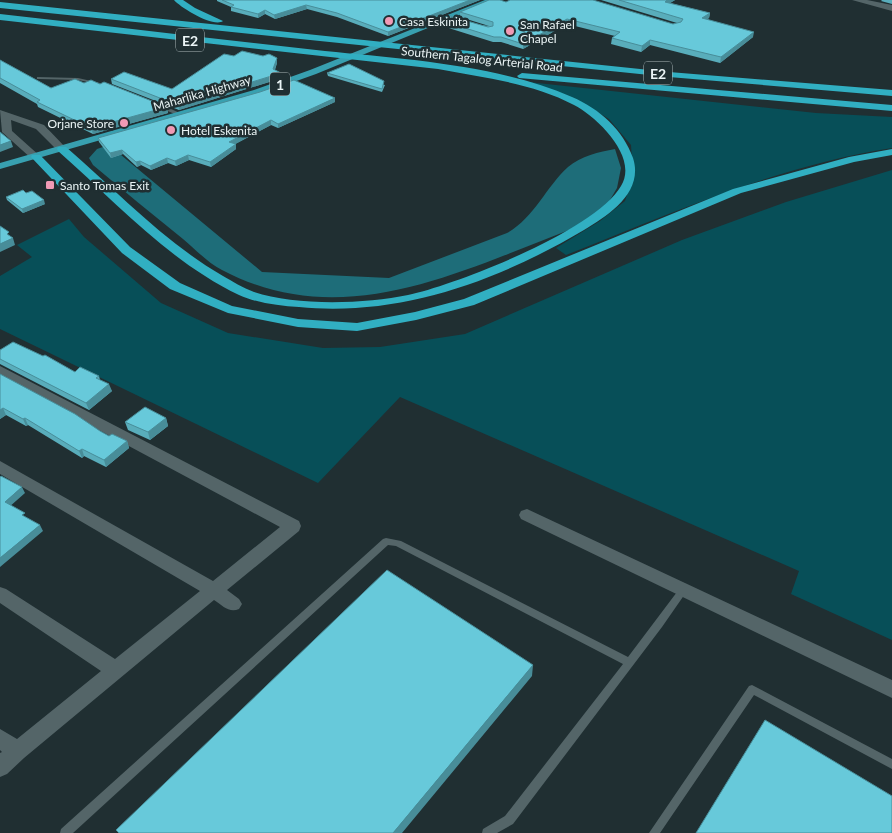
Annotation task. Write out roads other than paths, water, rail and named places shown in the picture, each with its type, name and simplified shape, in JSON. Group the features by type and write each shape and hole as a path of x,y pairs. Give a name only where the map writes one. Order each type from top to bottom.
{"highway":[{"path":"178,0 192,10 219,20 297,36"},
{"name":"Maharlika Highway","path":"0,166 257,92 453,18 492,0"},
{"name":"Southern Tagalog Arterial Road","path":"0,5 533,62 892,93"},
{"name":"Southern Tagalog Arterial Road","path":"0,17 395,62 670,90 892,108"},
{"path":"62,148 148,226 202,270 249,294 296,303 355,305 408,299 469,280 529,254 572,232 612,206 628,184 629,159 616,134 599,116 570,99 538,88 438,66"},
{"path":"36,156 126,250 175,286 228,309 298,323 357,327 416,316 469,302 575,260 737,191 844,162 892,152"}],"street":[{"path":"856,0 892,8"},
{"path":"3,114 40,127 62,148"},
{"path":"3,114 7,132 36,156"},
{"path":"14,138 40,127"},
{"path":"0,371 294,526 17,751 0,767"},
{"path":"0,467 215,591 233,604"},
{"path":"528,515 683,591 892,689"},
{"path":"0,594 116,670"},
{"path":"0,738 17,751"}],"lane":[{"path":"39,78 78,79 108,87"},
{"path":"153,102 179,114"},
{"path":"65,833 386,541 398,543 628,662"},
{"path":"487,833 508,820 628,662 660,624 683,591"},
{"path":"654,833 752,689 892,764"}],"place":[{"name":"Casa Eskinita","path":"389,21"},
{"name":"San Rafael Chapel","path":"510,31"},
{"name":"Orjane Store","path":"124,123"},
{"name":"Hotel Eskenita","path":"171,130"},
{"name":"Santo Tomas Exit","path":"50,185"}]}
